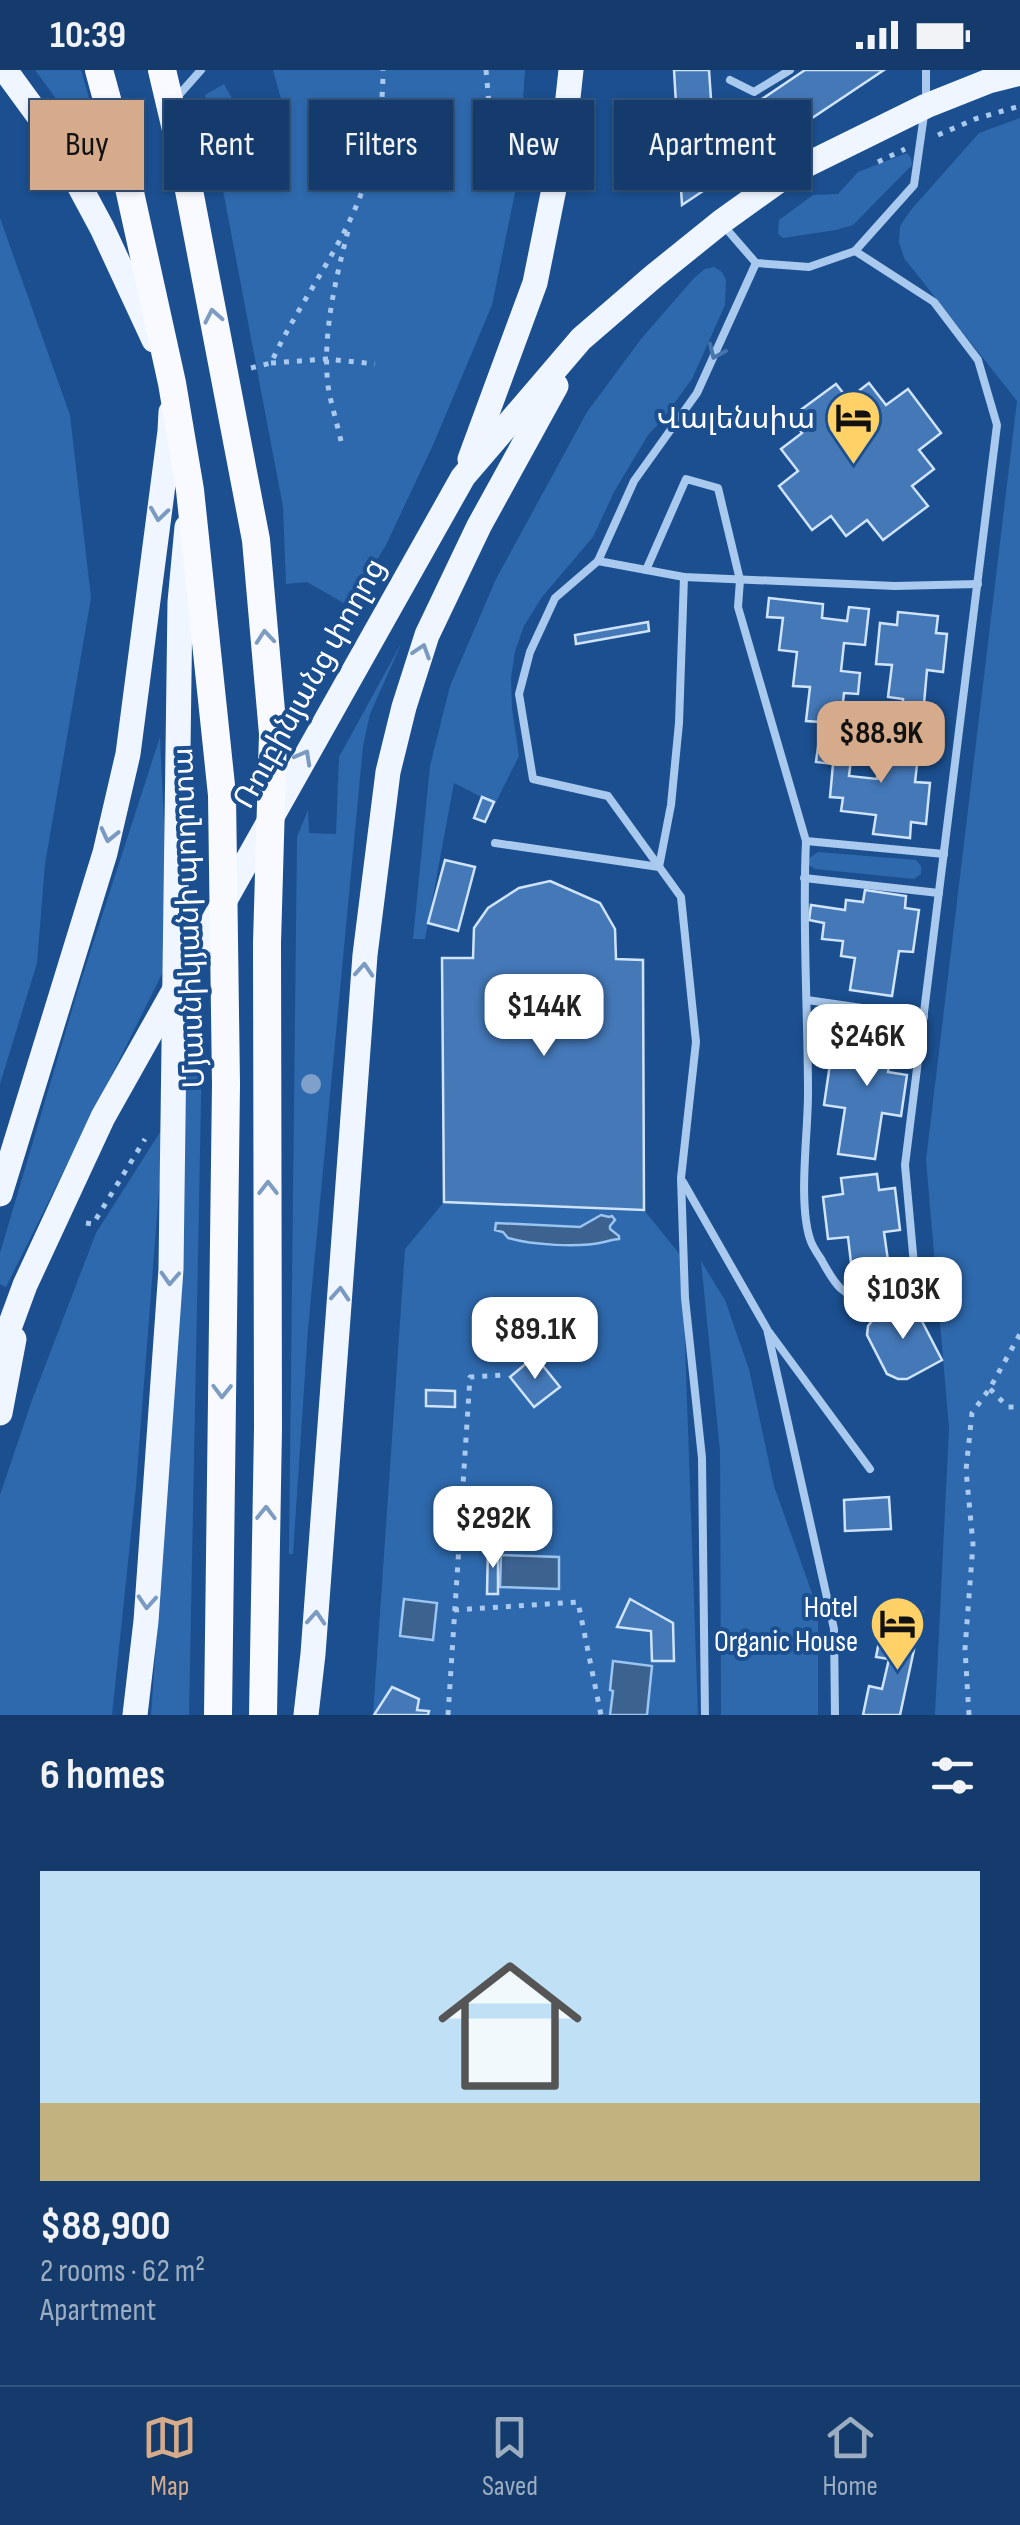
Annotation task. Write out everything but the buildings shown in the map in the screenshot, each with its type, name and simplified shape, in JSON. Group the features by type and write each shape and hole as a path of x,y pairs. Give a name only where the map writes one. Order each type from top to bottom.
{"highway":[{"name":"Մյասնիկյանի պողոտա","path":"99,70 172,382 190,490 222,814 226,1084 218,1715"},
{"path":"162,70 170,100"},
{"path":"188,190 256,540 273,734 267,943 268,1389 263,1715"}],"main road":[{"path":"0,1194 105,853 128,754 170,431 172,382 134,293 52,133 5,70"},
{"path":"463,478 535,283 563,144 571,70"},
{"path":"306,1715 364,955 388,772 428,635 479,526 582,339 720,222 788,174 926,106 1020,73"},
{"name":"Ռուբինյանց փողոց","path":"0,1353 25,1285 103,1117 434,527 463,478 582,339"},
{"path":"135,1715 146,1621 171,1269 180,602 190,490"},
{"path":"0,1412 25,1285"}],"lane":[{"path":"175,100 201,70"},
{"path":"730,80 754,92 790,70"},
{"path":"720,222 756,264 809,267 855,251 914,185 926,106 926,70"},
{"path":"855,251 934,302 978,360 997,425 906,1165 917,1298"},
{"path":"705,1715 702,1458 685,1298 681,1178 696,1042 681,897 608,796 533,779 519,694 530,652 555,598 598,561 634,481 697,393 756,264"},
{"path":"646,570 686,479 718,488 740,580 738,608 806,840 805,1208 810,1240 834,1282 852,1297 867,1298 895,1290 914,1270"},
{"path":"598,561 684,578 895,586 978,584"},
{"path":"659,867 672,805 684,578"},
{"path":"806,840 944,854"},
{"path":"495,844 659,867"},
{"path":"804,878 939,893"},
{"path":"808,1000 924,1017"},
{"path":"681,1178 767,1329 870,1468"},
{"path":"767,1329 834,1629 835,1715"}],"path":[{"path":"341,441 328,388 333,299 351,218 373,156 385,70"},
{"path":"486,70 489,100"},
{"path":"867,167 975,119 1020,106"},
{"path":"271,363 288,325 351,218"},
{"path":"251,368 327,359 375,364"},
{"path":"86,1223 94,1224 150,1131"},
{"path":"968,1715 965,1649 973,1544 966,1470 972,1413 1020,1334"},
{"path":"448,1715 470,1377 505,1376"},
{"path":"990,1388 1008,1406 1020,1407"},
{"path":"454,1610 578,1602 601,1715"}],"shaded area":[{"path":"35,70 81,70 90,100 57,100"},
{"path":"273,70 525,70 523,100 473,100 473,190 516,190 492,305 386,545 349,606 307,582 286,584 283,507 223,190 289,190 289,100 281,100"},
{"path":"224,84 233,100 206,100 205,95"},
{"path":"1020,118 1020,1715 935,1715 949,1428 926,1160 1017,401 904,258 899,242 900,226 910,211 979,133"},
{"path":"907,153 912,165 853,225 783,238 778,234 779,220 813,195 838,194 858,172"},
{"path":"0,218 70,415 91,598 45,864 37,963 0,1084"},
{"path":"714,267 726,280 725,305 692,379 648,435 593,537 542,597 524,626 511,678 519,756 495,804 454,783 425,939 413,939 430,766 450,686 496,579 587,412 641,339 694,278"},
{"path":"402,642 370,714 363,746 308,1329 293,1554 289,1554 297,837 308,810 309,833 336,834 339,757"},
{"path":"160,737 168,914 164,970 6,1287 0,1284 0,1253 78,990"},
{"path":"818,852 916,860 921,874 914,879 815,869 809,865 809,858"},
{"path":"202,1050 189,1715 151,1715 188,1054"},
{"path":"164,1126 136,1486 112,1715 0,1715 0,1495 96,1233"},
{"path":"444,1202 644,1210 682,1257 698,1715 373,1715 405,1249"},
{"path":"601,1215 615,1220 610,1229 619,1239 582,1245 542,1244 508,1238 495,1230 496,1223 580,1227"},
{"path":"701,1261 725,1300 749,1369 774,1486 818,1610 818,1715 721,1715 720,1451"},
{"path":"501,1555 559,1557 559,1589 500,1587"},
{"path":"404,1599 437,1603 433,1640 400,1636"},
{"path":"613,1661 652,1666 647,1715 610,1715"}],"place":[{"name":"Վալենսիա","path":"854,467"},
{"name":"Hotel Organic House","path":"897,1673"}]}
